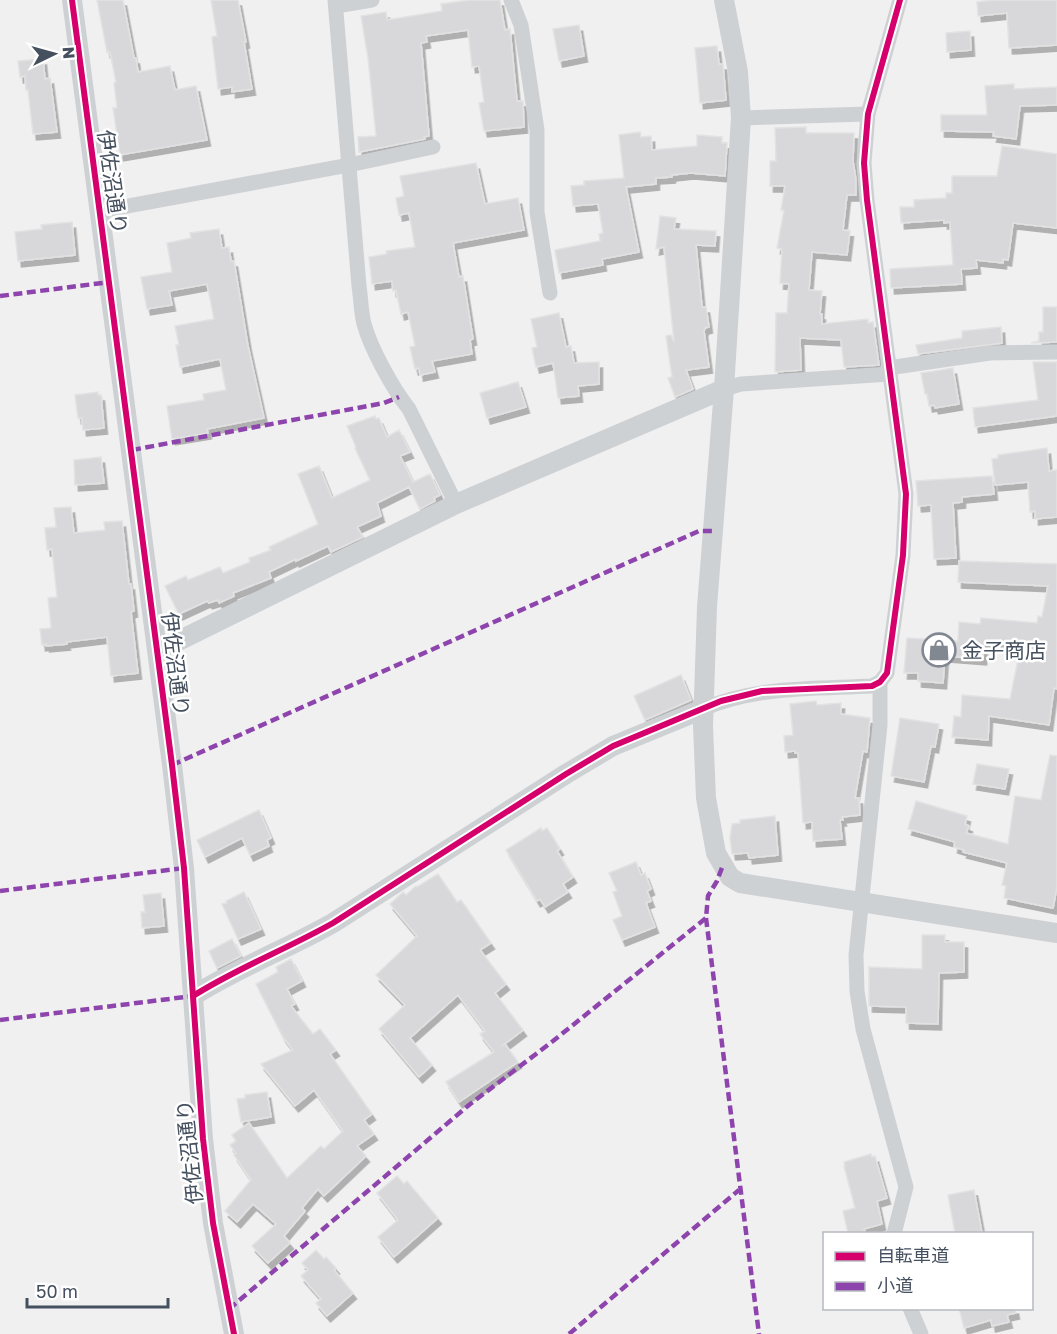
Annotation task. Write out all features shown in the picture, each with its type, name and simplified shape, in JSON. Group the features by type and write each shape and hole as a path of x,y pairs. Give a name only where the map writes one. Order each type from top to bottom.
{"street":[{"name":"伊佐沼通り","path":"72,0 158,651 184,868 203,1139 213,1223 234,1334"},
{"path":"372,0 336,3 364,325 377,355 399,397 409,409 456,504"},
{"path":"511,0 521,25 537,130 537,212 549,293"},
{"path":"724,0 738,72 741,118 724,389 712,531 703,709 706,798 716,853 730,877 740,884 1057,933"},
{"path":"193,996 333,923 613,746 721,701 762,692 872,686 880,682 887,673 903,555 906,494 864,163 868,114 900,0"},
{"path":"741,118 868,114"},
{"path":"100,211 350,165 433,147"},
{"path":"158,651 456,504 724,389 741,384 889,371 990,353 1057,352"},
{"path":"880,682 880,725 856,955 861,1020 906,1186 894,1232"},
{"path":"911,1310 921,1334"}],"building":[{"path":"97,0 123,0 138,72 170,66 175,90 196,86 207,140 120,155 113,108 117,108 114,83 116,82 110,52 107,52"},
{"path":"211,0 238,0 252,89 232,92 232,87 218,89 212,37 217,36"},
{"path":"470,0 500,0 505,30 510,29 517,101 523,101 524,127 484,131 479,103 484,102 479,66 472,67 468,30 426,36 427,42 421,43 429,136 424,137 425,139 359,152 358,137 376,136 361,16 386,12 387,20 442,11 441,4"},
{"path":"1057,0 1057,45 1009,48 1007,13 978,16 977,2"},
{"path":"579,25 584,56 559,61 553,29"},
{"path":"970,31 971,50 947,52 946,33"},
{"path":"717,46 719,64 723,64 726,100 700,103 695,48"},
{"path":"43,59 45,79 50,78 57,132 33,134 28,90 26,90 25,76 20,77 18,61"},
{"path":"1014,84 1014,89 1057,87 1057,105 1020,106 1016,139 993,136 994,132 941,131 941,115 987,115 985,86"},
{"path":"806,127 806,133 854,133 853,161 856,180 856,195 847,195 843,230 850,231 847,255 812,252 809,290 822,291 820,314 822,314 822,324 868,319 868,323 873,322 879,365 844,367 841,340 800,338 801,370 775,372 776,313 787,313 789,284 780,283 782,249 777,248 784,210 781,210 785,186 770,186 770,161 776,161 775,128"},
{"path":"640,132 641,137 651,136 652,150 697,146 697,135 722,137 722,143 727,143 725,176 691,173 672,175 672,177 656,178 656,184 626,187 639,252 602,259 603,265 559,273 555,250 600,241 599,234 603,233 598,204 573,206 571,186 584,185 584,181 624,178 619,135"},
{"path":"1002,146 1057,154 1057,228 1013,223 1008,260 1003,259 1003,263 976,260 977,268 961,269 962,284 891,288 890,269 953,265 950,222 944,223 944,220 901,223 900,207 914,207 914,200 946,198 946,193 952,193 952,176 997,176"},
{"path":"476,163 485,204 518,198 524,230 453,243 459,277 463,276 473,339 470,340 472,354 432,361 435,372 420,375 419,368 415,369 410,347 415,346 408,312 401,314 392,281 372,284 369,257 387,254 386,251 415,247 409,213 399,215 396,198 404,196 400,176"},
{"path":"660,216 676,218 674,229 716,231 715,246 696,245 702,307 706,307 709,327 704,331 709,367 686,370 693,389 675,397 668,378 672,377 666,336 671,335 674,342 664,247 656,249"},
{"path":"72,222 75,255 18,261 15,232 42,229 41,225"},
{"path":"219,229 222,248 229,247 231,261 234,261 248,346 264,418 207,429 208,433 172,439 167,406 204,400 203,394 226,390 220,359 180,367 176,345 179,345 175,326 214,319 207,284 169,291 172,305 147,309 141,277 172,272 167,243 191,238 190,233"},
{"path":"1043,307 1057,307 1057,342 1031,343 1039,341 1039,332 1043,332"},
{"path":"559,313 566,347 571,346 574,363 599,362 599,384 578,386 579,396 558,398 553,363 536,367 532,348 537,347 531,319"},
{"path":"1001,327 1002,343 918,354 916,345 962,338 962,331"},
{"path":"1033,362 1057,362 1057,416 975,427 973,408 1038,400"},
{"path":"953,368 959,404 935,408 934,405 929,406 921,373"},
{"path":"518,382 526,407 487,418 480,393"},
{"path":"98,392 98,395 101,395 104,428 83,430 82,418 78,418 75,395"},
{"path":"375,416 376,419 379,418 387,437 399,430 410,452 400,456 413,482 430,474 440,495 434,498 435,501 420,509 409,487 377,503 381,516 357,527 363,537 331,552 328,546 296,561 296,559 269,572 271,578 233,593 234,596 219,603 218,600 209,603 207,601 179,614 165,586 186,576 188,580 220,567 223,573 250,562 249,558 271,550 269,547 318,524 298,474 319,466 332,498 370,480 347,426"},
{"path":"1047,448 1049,471 1057,470 1057,517 1035,519 1035,511 1030,512 1028,482 995,485 992,459 998,458 998,455"},
{"path":"101,457 104,483 75,485 74,460"},
{"path":"992,476 994,494 962,497 962,502 953,503 956,558 934,559 931,505 918,506 916,481"},
{"path":"71,507 74,533 105,530 104,522 122,521 134,611 131,612 138,673 111,676 107,637 66,642 67,644 42,645 40,629 51,628 48,598 57,597 52,549 47,550 45,528 56,527 54,508"},
{"path":"959,561 1057,564 1057,689 1054,688 1049,725 989,716 988,740 952,737 954,716 961,717 962,695 1010,699 1021,645 984,642 983,659 945,656 943,683 918,681 918,673 904,673 907,638 958,641 959,622 980,624 981,618 1037,623 1038,616 1042,617 1048,586 958,582"},
{"path":"681,675 691,700 645,720 634,696"},
{"path":"816,701 817,705 841,703 841,714 870,718 867,752 863,751 855,798 859,798 860,815 842,817 843,820 840,820 842,839 813,841 812,822 803,823 798,753 785,752 784,736 793,735 790,704"},
{"path":"900,718 939,724 935,747 931,746 924,782 891,776"},
{"path":"1050,755 1057,756 1057,887 1053,908 1004,898 1006,886 1002,885 1007,863 963,852 964,850 954,847 955,842 908,829 916,801 967,816 965,824 969,826 966,833 1008,844 1015,796 1041,800"},
{"path":"977,764 1009,769 1005,789 973,784"},
{"path":"259,810 271,838 267,840 269,846 250,855 242,838 205,857 197,840"},
{"path":"775,816 778,855 749,858 748,853 732,854 730,838 732,824 740,823 740,820"},
{"path":"541,828 542,831 547,828 560,849 557,851 573,877 563,884 568,892 545,907 540,899 537,901 506,850"},
{"path":"636,862 641,875 645,873 651,889 647,891 651,901 646,903 655,927 622,940 613,920 622,916 613,892 617,891 609,873"},
{"path":"438,874 457,902 461,900 491,943 480,950 506,984 495,993 523,1030 502,1046 505,1044 518,1062 459,1102 446,1082 494,1052 480,1034 485,1031 458,995 410,1038 432,1065 419,1077 379,1029 405,1005 376,975 417,936 390,904 403,892 406,895 416,886"},
{"path":"244,892 261,929 238,939 222,904"},
{"path":"161,893 164,926 142,928 141,912 145,912 143,895"},
{"path":"922,935 945,935 945,942 964,942 964,972 939,973 938,1024 906,1023 906,1007 869,1006 869,967 922,969"},
{"path":"232,939 241,956 217,968 209,951"},
{"path":"291,959 302,981 287,989 295,1004 291,1006 313,1034 320,1029 336,1050 330,1054 372,1114 364,1120 374,1134 357,1146 366,1156 324,1196 318,1189 302,1208 305,1211 284,1236 290,1243 268,1263 252,1246 276,1224 253,1204 237,1222 225,1211 251,1180 234,1155 236,1153 230,1145 236,1141 232,1135 249,1123 287,1178 321,1146 324,1149 343,1131 314,1090 295,1106 261,1064 293,1050 283,1037 256,984 278,972 276,967"},
{"path":"267,1092 271,1117 241,1122 237,1099 245,1098 245,1095"},
{"path":"871,1154 872,1157 875,1156 887,1198 877,1201 882,1224 864,1229 865,1232 848,1232 843,1211 855,1208 844,1162"},
{"path":"397,1176 404,1184 407,1181 438,1218 394,1257 378,1237 398,1220 377,1193"},
{"path":"974,1190 982,1232 955,1232 948,1195"},
{"path":"316,1250 336,1268 334,1270 353,1293 327,1316 316,1303 321,1299 301,1276 308,1270 302,1263"},
{"path":"960,1310 1015,1310 1016,1313 1007,1315 1009,1322 992,1326 991,1320 964,1328"}],"marked path":[{"path":"0,296 110,282"},
{"path":"132,450 384,403 399,397"},
{"path":"172,765 699,531 712,531"},
{"path":"229,1309 469,1105 706,918 708,896 723,865"},
{"path":"0,891 184,868"},
{"path":"706,918 759,1334"},
{"path":"0,1020 193,996"},
{"path":"569,1334 739,1190"}],"cycle path":[{"path":"72,0 184,868 203,1139 213,1223 234,1334"},
{"path":"193,996 227,976 333,923 613,746 721,701 762,691 872,686 880,682 887,673 903,555 906,494 864,163 868,114 900,0"}],"place":[{"name":"金子商店","path":"939,650"}]}
